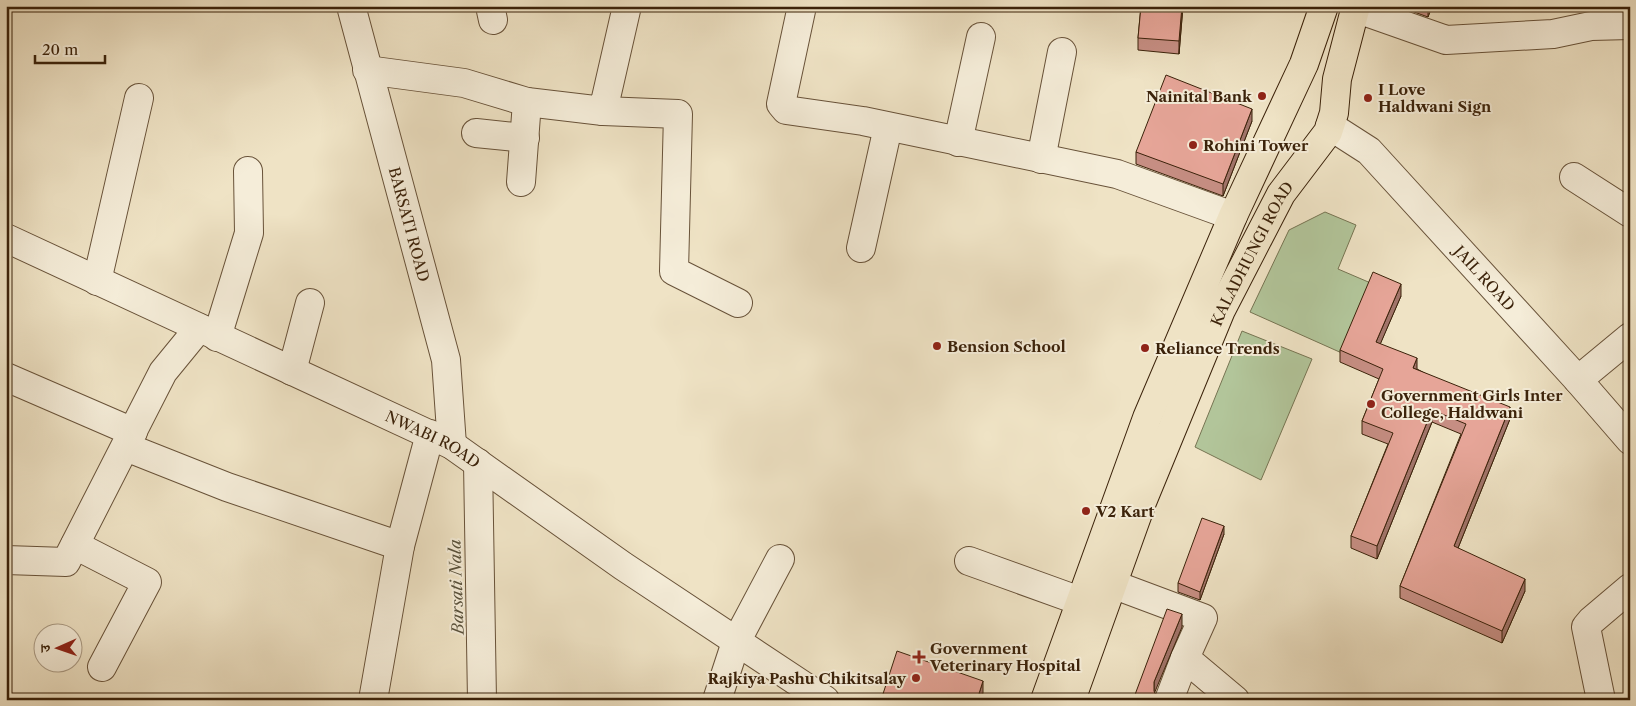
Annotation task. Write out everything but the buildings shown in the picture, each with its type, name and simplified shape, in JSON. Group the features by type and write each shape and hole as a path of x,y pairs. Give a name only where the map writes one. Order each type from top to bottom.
{"main road":[{"name":"KALADHUNGI ROAD","path":"1045,700 1147,418 1233,216 1304,64 1324,6"},
{"name":"KALADHUNGI ROAD","path":"1071,700 1142,502 1221,310 1281,194 1312,154 1330,126 1334,113 1337,79 1355,7"},
{"path":"1304,64 1322,69 1337,79"},
{"path":"1271,134 1288,149 1312,154"}],"street":[{"name":"BARSATI ROAD","path":"351,6 446,360 441,439 400,546 373,700"},
{"path":"604,112 627,6"},
{"path":"802,6 781,104 782,108 888,127 1117,174 1233,216"},
{"path":"1355,7 1446,40 1553,34 1591,26 1630,25"},
{"path":"958,142 981,37"},
{"path":"1041,159 1062,52"},
{"path":"367,70 464,82 527,102 604,112 678,114 674,271 738,303"},
{"path":"97,281 139,98"},
{"path":"521,182 527,102"},
{"name":"JAIL ROAD","path":"1330,126 1369,151 1578,380 1630,440"},
{"path":"861,248 888,127"},
{"path":"476,133 525,138"},
{"path":"6,560 66,562 164,372 208,333 248,233 248,171"},
{"path":"1574,177 1630,213"},
{"name":"NWABI ROAD","path":"6,238 208,333 441,439 623,566 825,700"},
{"path":"292,371 310,303"},
{"path":"1578,380 1630,337"},
{"path":"6,378 227,487 400,546"},
{"path":"478,463 482,700"},
{"path":"75,545 147,582 102,667"},
{"path":"717,700 736,642 780,559"},
{"path":"969,561 1080,601"},
{"path":"1112,584 1203,618 1169,700"},
{"path":"1601,700 1586,628 1591,621 1630,588"},
{"path":"1185,658 1235,700"}],"green space":[{"path":"1325,212 1356,225 1338,269 1373,284 1344,354 1250,312 1289,230"},
{"path":"1242,331 1312,359 1261,480 1195,447"}],"place":[{"name":"Nainital Bank","path":"1262,96"},
{"name":"I Love Haldwani Sign","path":"1368,98"},
{"name":"Rohini Tower","path":"1193,145"},
{"name":"Bension School","path":"937,346"},
{"name":"Reliance Trends","path":"1145,348"},
{"name":"Government Girls Inter College, Haldwani","path":"1371,404"},
{"name":"V2 Kart","path":"1086,511"},
{"name":"Government Veterinary Hospital","path":"919,657"},
{"name":"Rajkiya Pashu Chikitsalay","path":"916,678"}],"water label":[{"name":"Barsati Nala","path":"456,587"}]}
